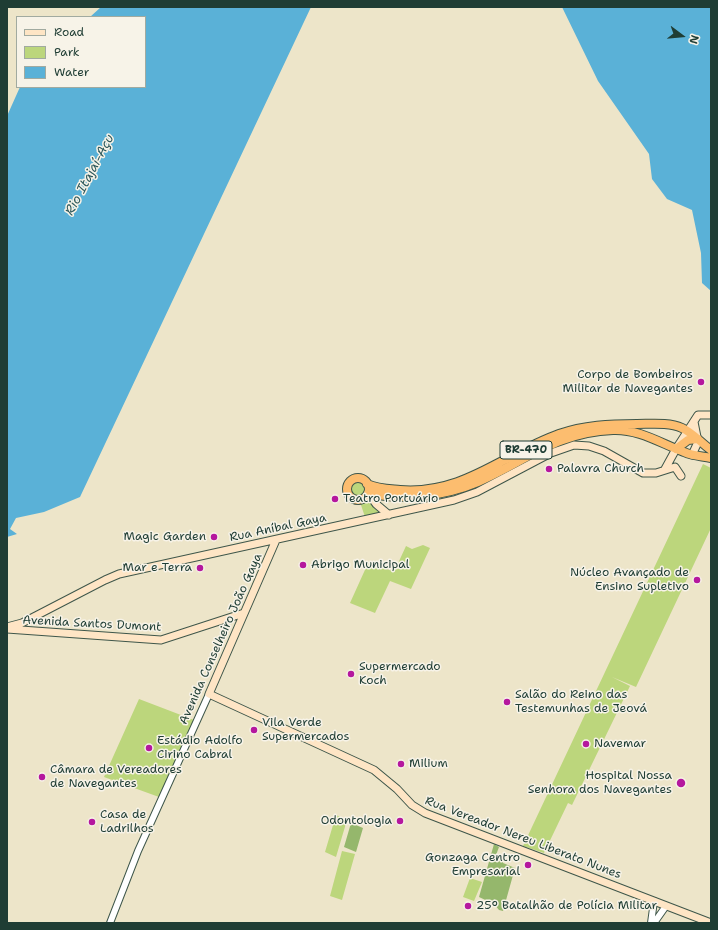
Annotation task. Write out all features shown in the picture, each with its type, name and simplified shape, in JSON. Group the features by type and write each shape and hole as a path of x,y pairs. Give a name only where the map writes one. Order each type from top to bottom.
{"highway":[{"name":"BR-470","path":"368,484 381,488 407,490 445,486 481,474 546,439 582,428 604,425 653,424 674,426 687,431 711,450"},
{"name":"BR-470","path":"368,494 378,496 408,497 454,490 490,476 554,442 584,433 612,430 629,431 642,434 692,455 711,458"},
{"path":"676,448 688,440 698,439"},
{"path":"356,478 364,480 368,484 368,494 363,499 356,500 349,497 346,489 350,481 356,478"}],"main road":[{"path":"665,470 676,448 698,415 711,415"},
{"path":"692,455 697,446 698,439 694,422"},
{"name":"Rua Aníbal Gaya","path":"7,628 34,617 119,574 389,515 472,495 551,452 574,445 589,446 604,450 643,473 656,473 665,470"},
{"path":"665,470 675,467 681,476"},
{"path":"368,494 376,504 389,515"},
{"name":"Avenida Conselheiro João Gaya","path":"209,694 276,540"},
{"name":"Avenida Santos Dumont","path":"7,628 34,632 161,640 244,613"},
{"path":"34,617 34,632"},
{"name":"Rua Vereador Nereu Liberato Nunes","path":"209,694 374,770 398,789 412,805 425,813 711,923"}],"street":[{"name":"Avenida Conselheiro João Gaya","path":"110,923 138,851 209,694"},
{"path":"652,923 654,901"},
{"path":"652,923 666,906"}],"green space":[{"path":"703,464 711,468 711,528 636,687 612,677 630,686 572,805 568,803 544,853 523,846"},
{"path":"357,481 364,486 365,489 360,496 357,497 350,492 349,489 354,482"},
{"path":"369,498 374,508 380,513 365,517 360,502"},
{"path":"423,545 430,548 411,589 390,581 375,613 350,603 369,561 394,572 406,546 412,549"},
{"name":"Estádio Adolfo Cirino Cabral","path":"139,699 194,720 159,797 104,777"},
{"path":"336,815 347,820 336,857 325,852"},
{"path":"351,823 363,828 356,852 344,847"},
{"path":"494,844 499,847 496,855 502,858 503,863 515,868 503,911 499,910 494,904 479,897"},
{"path":"342,851 355,854 342,900 330,896"},
{"path":"470,878 482,882 474,901 463,897"}],"water":[{"name":"Rio Itajaí-Açu","path":"101,7 311,7 80,497 44,512 16,518 10,529 17,534 7,537 7,116 20,88 146,88 146,16 91,16"},
{"path":"562,7 711,7 711,291 702,283 701,253 692,210 667,199 652,179 649,154 598,81"}],"place":[{"name":"Corpo de Bombeiros Militar de Navegantes","path":"701,382"},
{"name":"Palavra Church","path":"549,469"},
{"name":"Teatro Portuário","path":"335,499"},
{"name":"Magic Garden","path":"214,537"},
{"name":"Abrigo Municipal","path":"303,565"},
{"name":"Mar e Terra","path":"200,568"},
{"name":"Núcleo Avançado de Ensino Supletivo","path":"697,580"},
{"name":"Supermercado Koch","path":"351,674"},
{"name":"Salão do Reino das Testemunhas de Jeová","path":"507,702"},
{"name":"Vila Verde Supermercados","path":"254,730"},
{"name":"Navemar","path":"586,744"},
{"name":"Estádio Adolfo Cirino Cabral","path":"149,748"},
{"name":"Milium","path":"401,764"},
{"name":"Câmara de Vereadores de Navegantes","path":"42,777"},
{"name":"Hospital Nossa Senhora dos Navegantes","path":"681,783"},
{"name":"Odontologia","path":"400,821"},
{"name":"Casa de Ladrilhos","path":"92,822"},
{"name":"Gonzaga Centro Empresarial","path":"528,865"},
{"name":"25º Batalhão de Polícia Militar","path":"468,906"}]}
